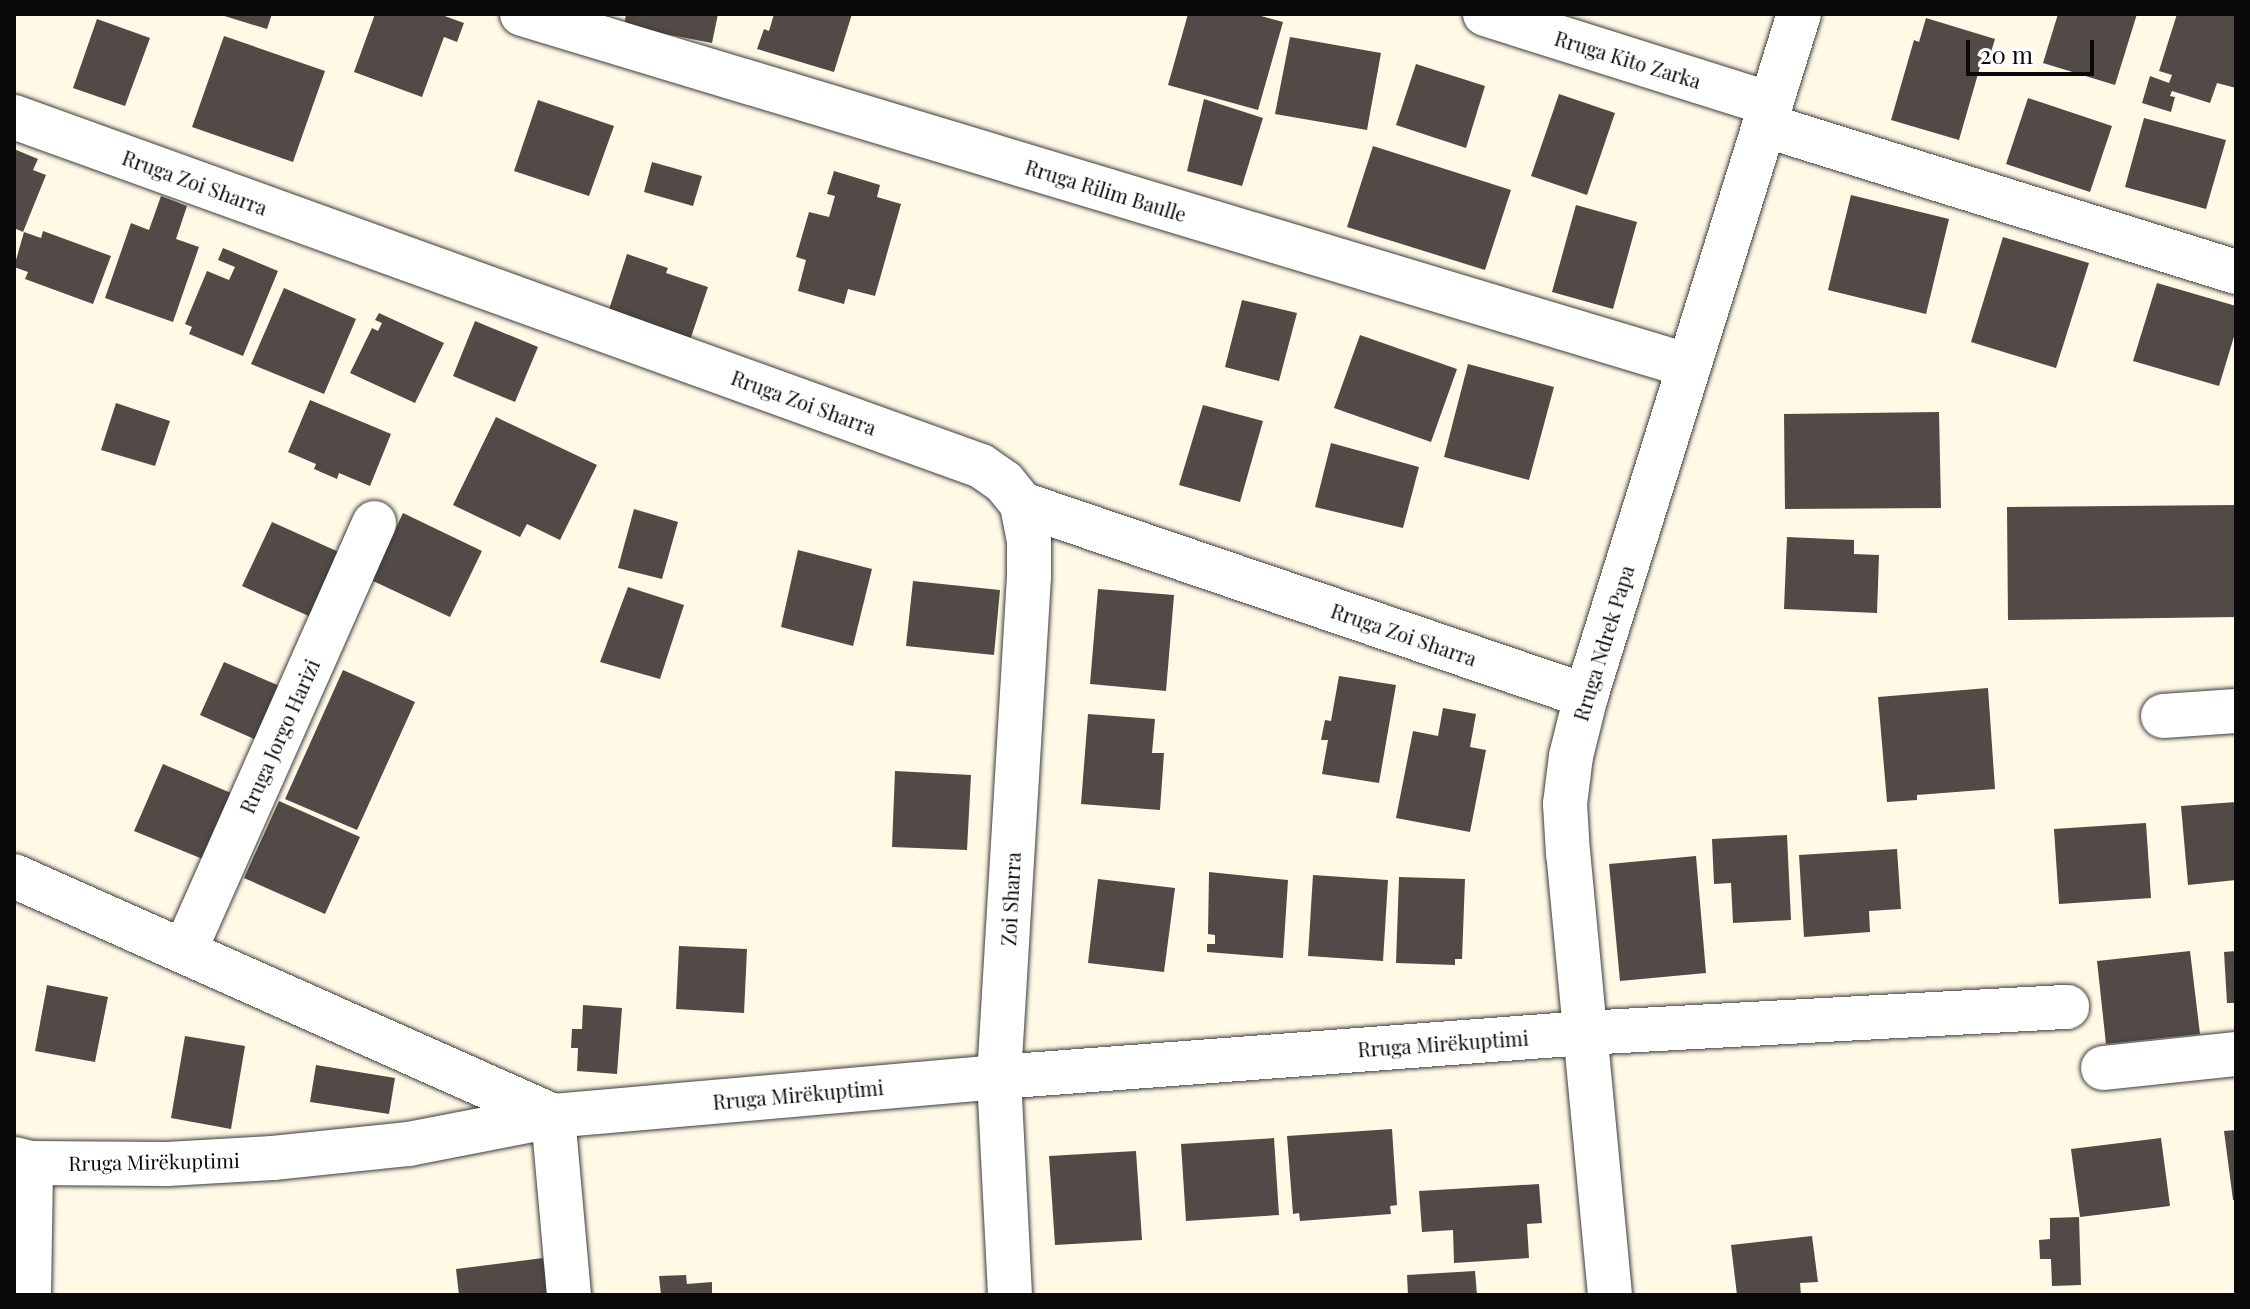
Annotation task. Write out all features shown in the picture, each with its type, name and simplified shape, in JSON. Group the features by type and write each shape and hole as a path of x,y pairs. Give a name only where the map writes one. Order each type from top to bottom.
{"street":[{"name":"Rruga Rilim Baulle","path":"522,14 1689,366"},
{"name":"Rruga Kito Zarka","path":"1485,14 1767,114 2236,272"},
{"name":"Rruga Ndrek Papa","path":"1610,1295 1565,804 1571,756 1586,696 1799,14"},
{"name":"Rruga Zoi Sharra","path":"14,117 981,466 1004,482 1022,504 1586,696"},
{"name":"Zoi Sharra","path":"1010,1295 999,1077 1029,577 1029,541 1022,504"},
{"name":"Rruga Jorgo Harizi","path":"185,950 374,523"},
{"path":"2163,716 2236,711"},
{"path":"14,876 553,1116 569,1295"},
{"name":"Rruga Mirëkuptimi","path":"23,1161 167,1164 273,1158 409,1144 553,1116 999,1077 1584,1033 2067,1007"},
{"path":"2103,1068 2236,1054"},
{"path":"23,1161 29,1295"}],"building":[{"path":"218,14 272,14 267,29"},
{"path":"375,14 439,14 464,23 457,42 444,37 422,97 354,72"},
{"path":"626,14 718,14 712,43 624,26"},
{"path":"774,14 852,14 834,72 757,49 764,29 769,31"},
{"path":"1188,14 1254,14 1283,22 1258,110 1168,85"},
{"path":"2058,14 2137,14 2115,85 2043,63"},
{"path":"2177,14 2236,14 2236,88 2217,83 2210,103 2172,91 2170,96 2175,97 2171,112 2142,103 2150,76 2169,83 2172,75 2159,71"},
{"path":"1926,18 1995,39 1988,62 1982,60 1959,140 1891,120 1914,40 1919,42"},
{"path":"97,19 150,38 125,106 73,88"},
{"path":"224,36 325,71 293,162 192,127"},
{"path":"1290,37 1381,53 1367,130 1275,114"},
{"path":"1416,64 1485,86 1466,148 1396,125"},
{"path":"1559,94 1615,113 1587,195 1531,176"},
{"path":"2028,98 2112,126 2090,192 2006,164"},
{"path":"1204,99 1263,118 1242,186 1187,171"},
{"path":"538,100 614,126 589,196 514,171"},
{"path":"2144,118 2226,140 2206,209 2125,187"},
{"path":"1373,146 1511,190 1485,270 1347,227"},
{"path":"14,149 38,159 33,170 46,175 23,232 14,228"},
{"path":"652,162 702,176 693,206 644,192"},
{"path":"834,171 880,185 877,197 901,204 875,296 848,289 844,304 798,291 806,260 796,257 809,212 829,217 835,196 827,194"},
{"path":"1851,195 1949,219 1926,314 1828,290"},
{"path":"161,196 187,206 176,239 199,247 173,322 105,298 131,223 149,230"},
{"path":"1576,205 1637,222 1613,309 1552,292"},
{"path":"43,231 111,256 93,304 25,279 28,272 14,267 24,232 41,238"},
{"path":"2003,237 2089,263 2056,368 1971,342"},
{"path":"223,248 278,271 243,356 189,334 192,327 185,324 207,271 229,280 235,267 218,260"},
{"path":"627,254 668,268 666,273 708,287 686,352 604,325"},
{"path":"2157,283 2236,306 2236,330 2219,386 2133,361"},
{"path":"284,288 356,319 324,394 251,364"},
{"path":"1242,300 1297,313 1279,381 1225,367"},
{"path":"379,313 444,343 415,403 350,373 372,328 378,331 382,323 375,320"},
{"path":"475,321 538,347 515,402 453,376"},
{"path":"1360,335 1457,369 1431,442 1334,408"},
{"path":"1468,364 1554,387 1529,480 1444,457"},
{"path":"310,400 391,434 370,486 339,473 337,479 314,469 316,464 288,452"},
{"path":"116,403 170,421 155,466 101,450"},
{"path":"1203,405 1263,421 1240,502 1179,485"},
{"path":"1939,412 1941,508 1785,509 1784,414"},
{"path":"496,417 597,465 560,540 527,524 520,537 453,505"},
{"path":"1331,443 1419,467 1403,528 1315,507"},
{"path":"2236,505 2236,617 2008,620 2007,507"},
{"path":"634,509 678,522 662,579 618,568"},
{"path":"403,513 482,551 450,617 371,580"},
{"path":"272,522 341,553 311,617 242,586"},
{"path":"1787,537 1854,540 1854,554 1879,555 1877,613 1784,609"},
{"path":"798,550 872,569 853,646 781,627"},
{"path":"913,581 1000,590 994,655 906,646"},
{"path":"628,587 684,605 660,679 600,662"},
{"path":"1098,589 1174,595 1166,691 1090,684"},
{"path":"224,662 282,687 259,741 200,715"},
{"path":"343,670 415,702 357,830 285,799"},
{"path":"1339,676 1396,685 1379,783 1322,774 1328,740 1321,740 1325,720 1331,721"},
{"path":"1988,688 1995,789 1917,795 1917,800 1887,802 1878,697"},
{"path":"1443,708 1476,714 1470,747 1486,750 1470,832 1396,818 1413,731 1438,736"},
{"path":"1088,714 1155,719 1152,753 1164,753 1160,810 1081,804"},
{"path":"163,764 238,796 210,862 134,831"},
{"path":"895,771 971,775 967,850 892,847"},
{"path":"279,801 360,837 325,914 244,878"},
{"path":"2236,802 2236,880 2188,885 2181,806"},
{"path":"2146,823 2151,898 2059,904 2054,829"},
{"path":"1787,835 1791,920 1733,923 1731,883 1714,884 1712,839"},
{"path":"1897,849 1901,909 1869,911 1870,932 1804,937 1799,855"},
{"path":"1696,856 1706,973 1620,981 1609,864"},
{"path":"1209,872 1288,880 1283,958 1207,952 1207,944 1215,944 1215,935 1208,934"},
{"path":"1313,875 1388,880 1383,961 1308,956"},
{"path":"1399,877 1465,879 1462,959 1455,959 1455,965 1396,963"},
{"path":"1098,879 1175,888 1164,972 1088,963"},
{"path":"679,946 747,949 744,1013 676,1009"},
{"path":"2190,951 2200,1034 2106,1044 2097,961"},
{"path":"2236,951 2236,1003 2227,1003 2224,952"},
{"path":"47,985 108,997 95,1062 35,1051"},
{"path":"583,1005 622,1008 617,1074 577,1071 578,1048 571,1048 572,1029 582,1029"},
{"path":"185,1036 245,1046 231,1129 171,1118"},
{"path":"316,1065 395,1078 389,1114 310,1102"},
{"path":"1392,1129 1397,1205 1390,1206 1391,1214 1300,1221 1299,1213 1293,1214 1287,1136"},
{"path":"2236,1130 2236,1200 2233,1200 2224,1131"},
{"path":"1274,1138 1279,1215 1186,1221 1181,1144"},
{"path":"2161,1138 2170,1206 2080,1217 2071,1149"},
{"path":"1136,1151 1142,1240 1055,1245 1049,1156"},
{"path":"1539,1184 1542,1223 1527,1224 1529,1258 1454,1263 1453,1230 1422,1232 1419,1191"},
{"path":"2079,1217 2081,1285 2052,1286 2051,1259 2040,1259 2039,1240 2050,1239 2050,1218"},
{"path":"1812,1236 1818,1282 1800,1283 1801,1295 1737,1295 1731,1245"},
{"path":"543,1258 548,1295 459,1295 456,1269"},
{"path":"1475,1271 1477,1295 1408,1295 1407,1275"},
{"path":"686,1275 687,1284 712,1282 712,1295 661,1295 659,1276"}]}
